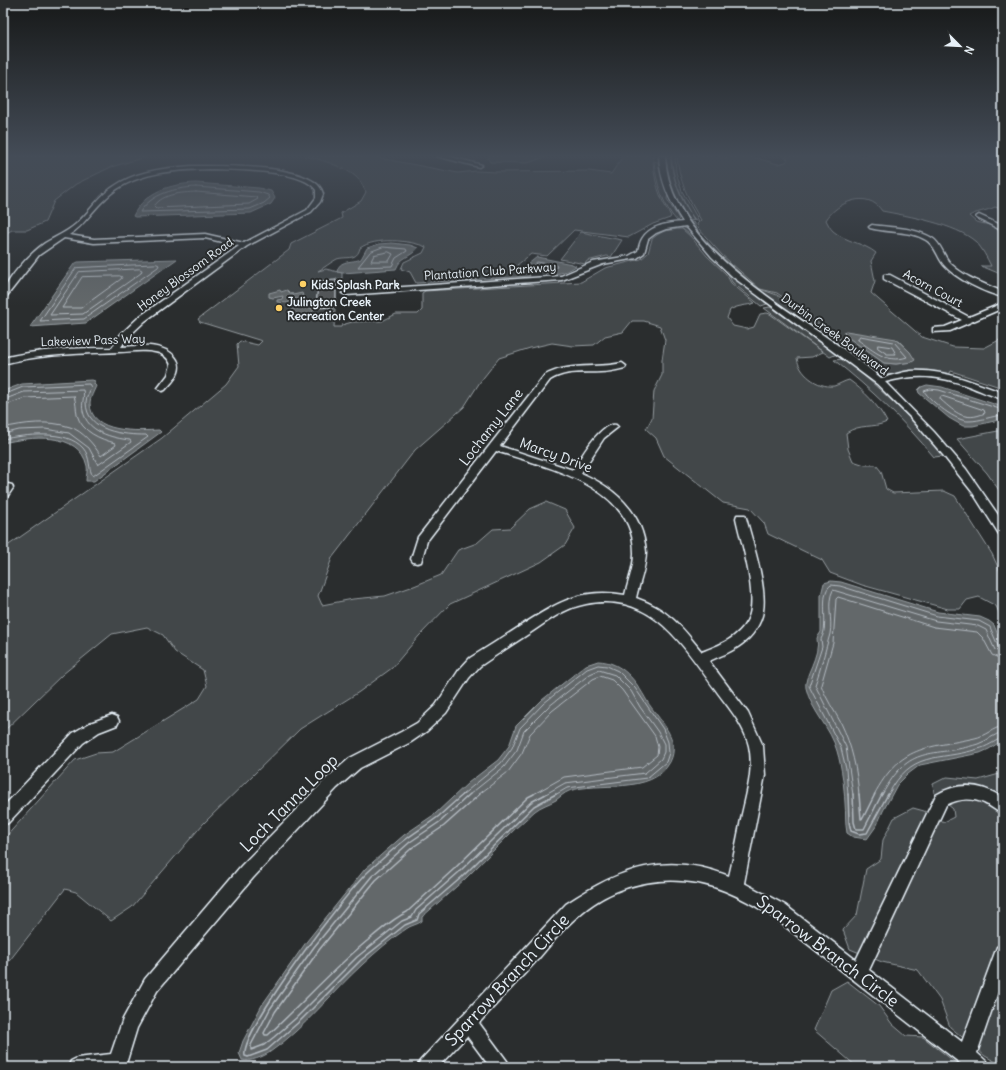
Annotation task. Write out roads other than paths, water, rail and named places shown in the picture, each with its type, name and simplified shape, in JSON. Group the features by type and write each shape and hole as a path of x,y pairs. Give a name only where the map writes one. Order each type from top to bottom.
{"street":[{"name":"Honey Blossom Road","path":"3,296 38,253 82,222 96,206"},
{"name":"Honey Blossom Road","path":"115,350 124,336 142,319 245,245 309,211 314,206"},
{"name":"Durbin Creek Boulevard","path":"676,206 687,224 709,251 744,283 845,354 879,381 947,452 982,498 1003,531"},
{"path":"978,217 1003,229"},
{"name":"Plantation Club Parkway","path":"346,294 562,278 576,274 599,263 636,256 642,251 645,239 652,232 666,226 687,224"},
{"path":"872,227 918,234 930,239 935,243 946,263 953,270 1003,295"},
{"path":"63,236 94,241 205,236 245,245"},
{"name":"Acorn Court","path":"886,277 969,320"},
{"path":"936,330 947,329 1003,305"},
{"name":"Lakeview Pass Way","path":"3,361 33,354 115,350 158,350 173,359 175,365 175,371 162,388"},
{"name":"Lochamy Lane","path":"417,559 422,540 547,378 552,374 564,370 606,370 622,366"},
{"path":"879,381 910,374 930,374 952,378 1003,396"},
{"path":"575,474 601,436 613,428"},
{"name":"Marcy Drive","path":"493,447 575,474 597,485 617,501 625,510 636,530 639,547 639,563 629,601"},
{"path":"700,659 730,646 739,640 753,623 756,613 756,592 741,518"},
{"name":"Loch Tanna Loop","path":"117,1065 129,1024 151,985 246,872 347,769 371,754 406,737 422,727 441,708 464,674 475,662 560,608 581,600 597,597 629,601 645,606 668,620 678,630 743,717 754,741 758,762 758,775 735,886"},
{"path":"3,818 78,738 95,727 112,721"},
{"path":"859,973 941,800 949,795 959,792 980,794 1000,801"},
{"name":"Sparrow Branch Circle","path":"426,1067 572,910 589,896 629,877 649,873 670,872 695,874 717,879 757,897 779,911 973,1062"},
{"path":"973,1062 1003,953"},
{"path":"467,1022 501,1067"},
{"path":"76,1067 117,1065"}],"water":[{"path":"267,206 251,213 135,217 133,216 138,207"},
{"path":"392,243 410,245 418,248 412,254 403,259 396,269 343,273 337,272 340,265 343,263 361,259 367,248 379,244"},
{"path":"537,257 576,266 564,272 551,274 545,273 533,269 527,265"},
{"path":"177,259 86,323 30,327 74,264 78,262"},
{"path":"280,290 281,292 287,290 293,295 302,293 303,296 301,299 293,299 290,302 285,303 277,302 277,300 282,299 283,296 273,298 269,297 269,293"},
{"path":"298,305 315,309 305,318 289,313"},
{"path":"846,331 896,339 910,352 915,360 912,362 896,364 884,363 846,336 843,332"},
{"path":"95,381 94,384 96,386 90,403 92,413 98,420 117,428 140,431 159,430 161,432 94,481 86,481 87,466 82,454 74,446 64,441 39,438 3,443 3,391 22,384"},
{"path":"927,385 942,387 1003,407 1003,419 973,426 963,426 949,418 919,393 918,390 921,387"},
{"path":"831,581 841,582 938,612 980,617 994,625 1003,648 1003,740 980,753 920,765 897,785 877,825 867,839 853,837 847,833 843,784 837,751 830,735 812,704 806,688 807,678 817,652 817,638 821,632 821,595 824,583"},
{"path":"598,661 615,665 628,674 638,686 671,737 673,754 670,762 662,773 651,779 624,786 581,788 569,791 556,800 537,809 465,879 422,917 422,921 408,928 389,941 352,975 295,1032 270,1052 253,1060 242,1060 239,1053 243,1041 262,1005 307,941 365,869 404,835 435,814 468,783 498,760 509,746 516,726 542,700 586,665"}],"waterway":[{"path":"686,206 694,220"}],"place":[{"name":"Kids Splash Park","path":"303,284"},
{"name":"Julington Creek Recreation Center","path":"279,308"}]}
